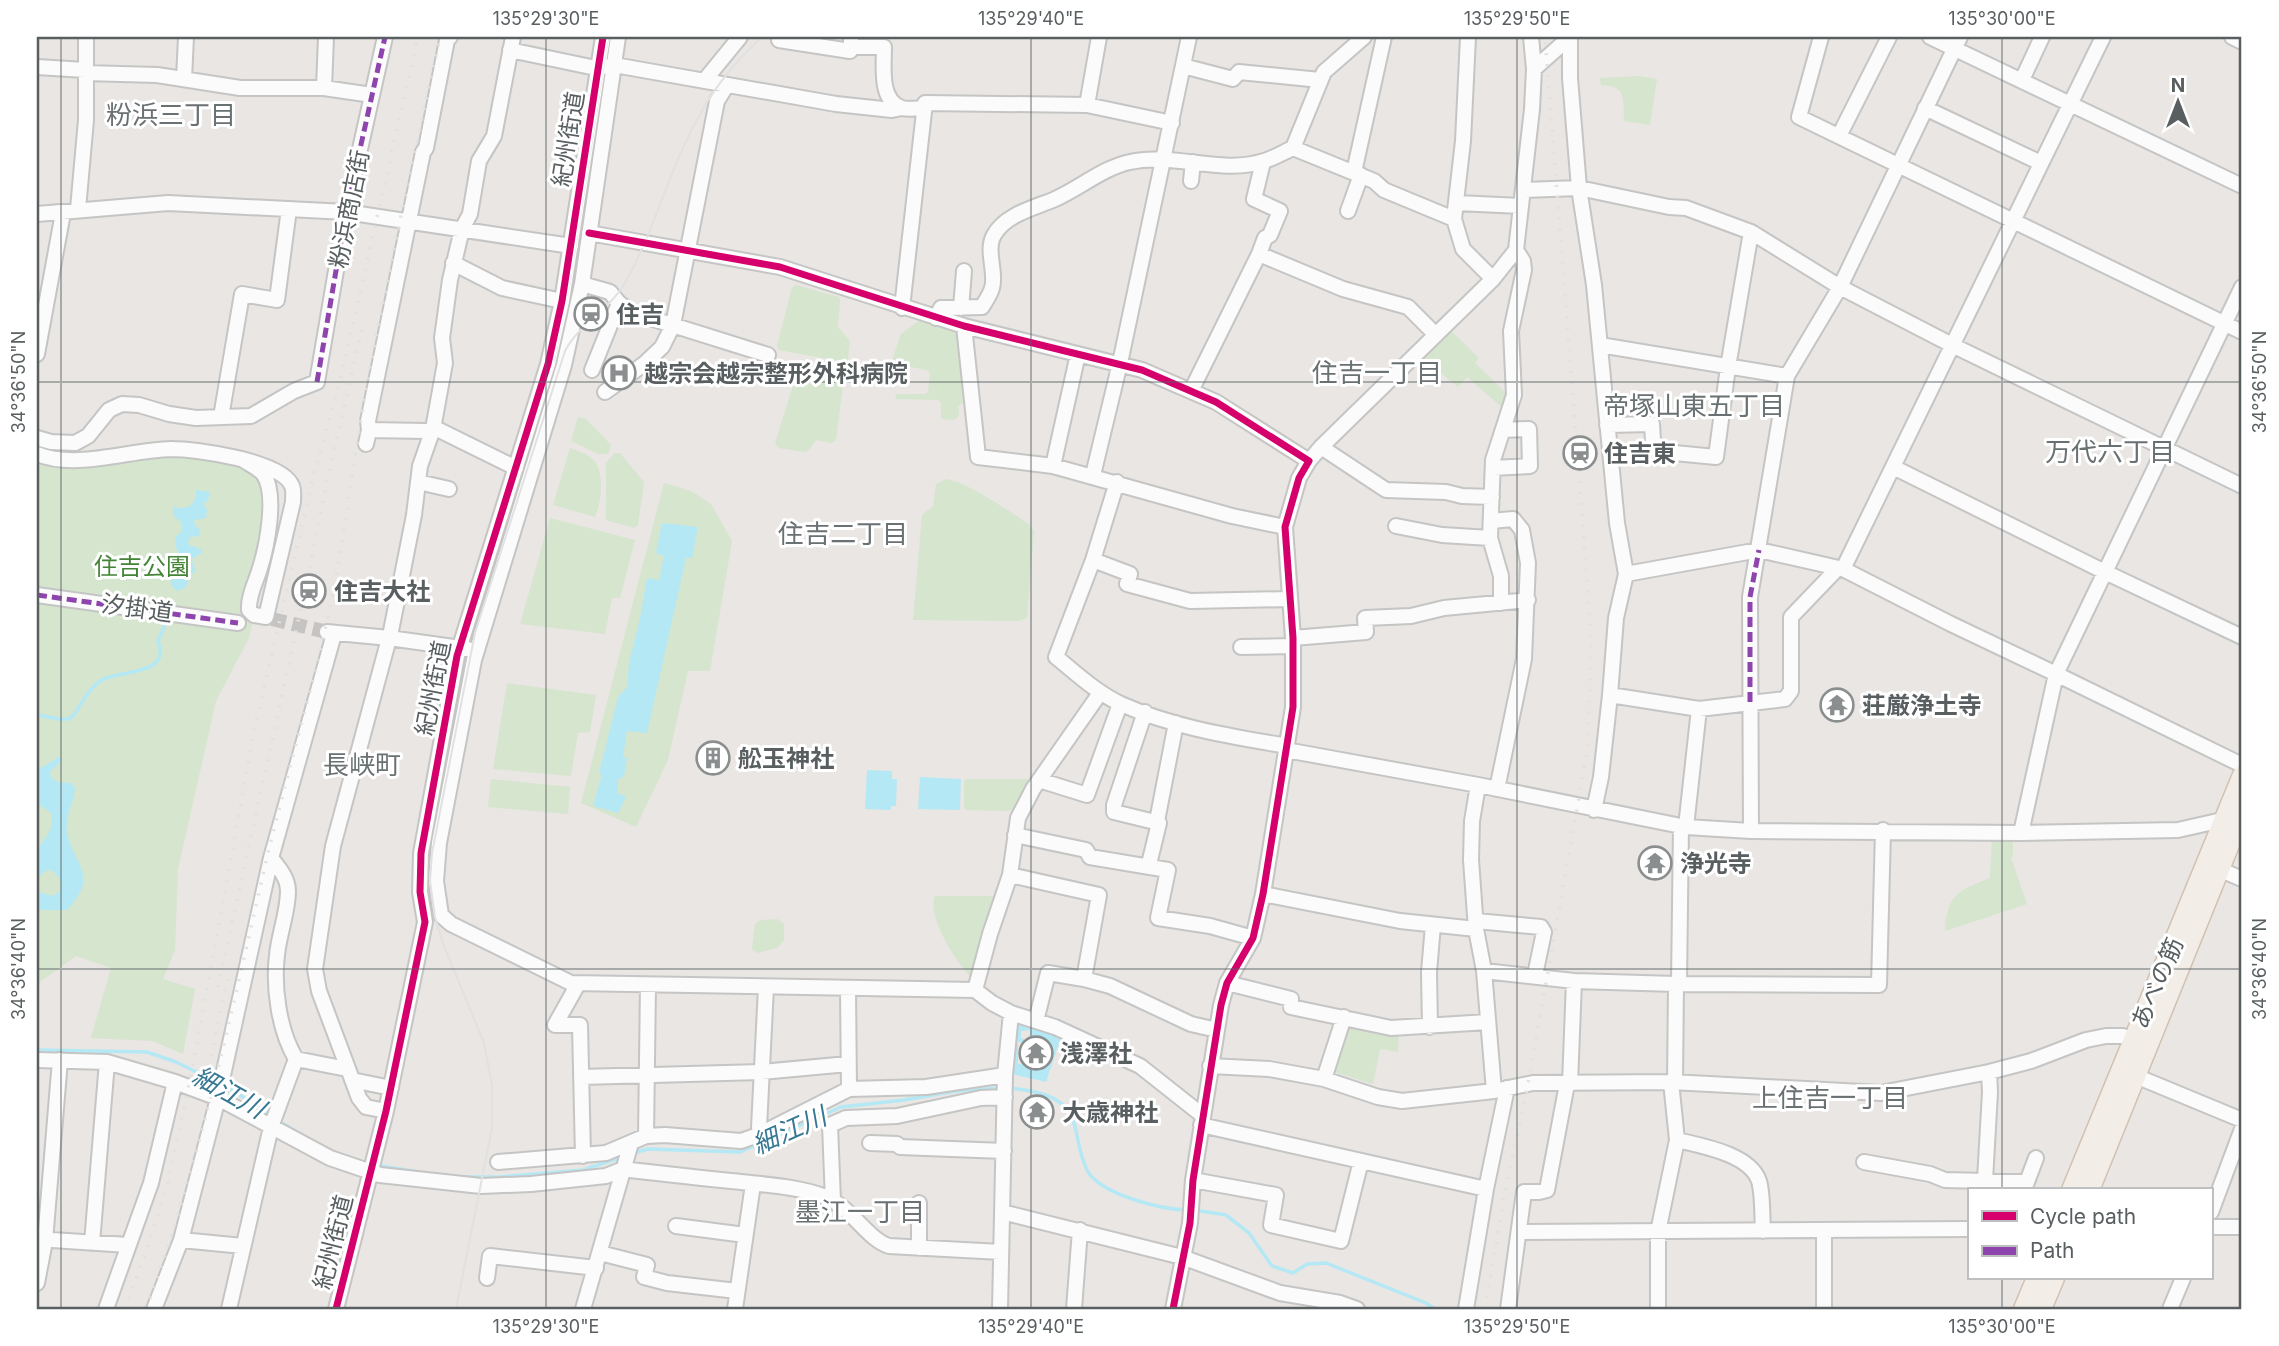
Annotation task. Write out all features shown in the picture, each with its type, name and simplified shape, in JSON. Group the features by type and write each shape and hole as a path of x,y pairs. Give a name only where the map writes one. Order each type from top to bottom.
{"main road":[{"name":"あべの筋","path":"2072,1188 2242,775"},
{"name":"あべの筋","path":"2091,1188 2242,816"},
{"path":"2023,1309 2035,1280"},
{"path":"2042,1309 2054,1280"}],"street":[{"path":"78,209 86,120 86,37"},
{"path":"184,79 186,37"},
{"path":"324,88 326,37"},
{"name":"粉浜商店街","path":"221,417 251,416 294,391 317,382 346,212 385,37"},
{"path":"450,37 447,40 423,152 368,421 368,437 439,430 516,468"},
{"name":"紀州街道","path":"441,915 436,881 439,843 477,651 564,365 582,284 606,67 603,37"},
{"name":"紀州街道","path":"336,1309 386,1111 425,922 421,892 421,853 459,647 548,365 606,67 618,37"},
{"path":"704,82 740,37"},
{"path":"1087,105 1099,37"},
{"path":"1093,475 1120,363 1189,37"},
{"path":"936,318 940,308 982,307 993,287 993,236 1017,214 1067,194 1102,172 1130,162 1263,162 1293,148 1324,72 1364,37"},
{"path":"1348,211 1384,37"},
{"path":"1468,37 1463,141 1454,219 1463,249 1493,279"},
{"path":"1502,603 1501,576 1490,538 1493,460 1514,394 1511,331 1524,270 1517,250 1532,109 1534,69 1531,37"},
{"path":"1534,69 1570,37"},
{"path":"1570,37 1570,78 1578,188 1594,285 1607,425 1626,574 1616,618 1601,777 1594,810"},
{"path":"1821,37 1799,117 2242,332"},
{"path":"1839,136 1889,37"},
{"path":"1930,37 1957,43 2022,80 2242,186"},
{"path":"2022,80 2042,37"},
{"path":"1610,695 1699,709 1785,699 1791,691 1791,617 1840,569 1893,467 2103,37"},
{"path":"2232,37 2242,42"},
{"path":"779,40 851,44 851,47 884,47 884,82 890,98 902,108"},
{"path":"386,1111 362,1104 319,991 316,969 333,846 389,638 402,578 420,466 433,429 445,363 442,338 453,263 462,229 470,214 479,161 494,136 512,43 606,67 836,104 892,110 925,108"},
{"path":"1751,831 1750,597 1787,376 1840,287 1957,43"},
{"path":"1182,66 1233,79 1239,72 1320,80"},
{"path":"37,67 157,75 240,88 324,88 372,95"},
{"path":"605,391 644,365 663,346 673,325 717,101 727,85"},
{"path":"902,308 926,103 1087,105 1172,123"},
{"path":"1925,108 2041,163"},
{"path":"1293,148 1374,181 1384,190 1454,219"},
{"path":"1191,181 1193,162"},
{"path":"1191,391 1280,211 1254,199 1263,162"},
{"path":"1523,190 1578,188 1669,207 1686,208 1751,232 1840,287 1952,345 2242,486"},
{"path":"37,214 168,203 346,212 571,246"},
{"path":"1457,203 1521,206"},
{"path":"37,438 51,442 75,443 88,436 109,410 122,404 139,405 169,414 196,418 221,417 242,294 277,300 289,209"},
{"path":"37,354 63,213"},
{"path":"1607,425 1652,424 1653,441 1664,452 1716,457 1751,232"},
{"path":"589,233 780,267 964,326 1120,363 1216,402 1309,461"},
{"path":"1173,1309 1189,1223 1201,1120 1221,1005 1227,983 1254,938 1287,748 1293,707 1293,642 1285,527 1299,478 1321,447 1493,279 1517,250"},
{"path":"1259,254 1343,289 1408,307 1436,335"},
{"path":"453,263 502,288 562,301"},
{"path":"961,308 964,271"},
{"path":"582,284 610,292 619,303 634,313 768,355"},
{"path":"2021,833 2056,674 2242,288"},
{"path":"592,370 619,303"},
{"path":"964,326 978,457 1053,466 1093,475 1232,516 1285,527"},
{"path":"1600,345 1787,376"},
{"path":"1053,466 1078,354"},
{"path":"1493,468 1530,466 1529,429 1503,430"},
{"path":"1321,447 1386,490 1492,497"},
{"path":"37,454 47,458 73,460 172,449 217,454 242,459 278,470 292,485 293,502 269,618 254,615 249,610 248,602 261,565 270,512 269,487 263,473 242,459"},
{"path":"1893,467 2242,637"},
{"path":"418,482 449,489"},
{"path":"1117,482 1093,560 1056,657 1120,704 1200,732 1684,827 1751,831 2021,833 2178,830 2242,816"},
{"path":"270,512 274,506 281,504 291,514"},
{"path":"1491,521 1513,519 1522,530 1528,563 1524,659 1497,789"},
{"path":"1396,526 1442,536 1490,538"},
{"path":"1626,574 1759,551 1840,569 2242,765"},
{"path":"1093,560 1130,574 1127,584 1189,601 1290,599"},
{"name":"汐掛道","path":"37,595 238,623"},
{"path":"1241,647 1366,632 1365,618 1411,616 1444,608 1528,600"},
{"path":"154,1309 181,1240 219,1095 271,858 330,633 389,638 477,651"},
{"path":"975,990 1010,875 1018,818 1039,780 1102,693"},
{"path":"1039,780 1087,795 1120,704"},
{"path":"1658,1309 1658,1232 1677,1140 1673,1082 1684,827 1699,709"},
{"path":"1145,712 1114,812 1157,821"},
{"path":"1151,867 1150,860 1176,723"},
{"path":"1466,1309 1501,1089 1488,1022 1471,860 1472,821 1478,785"},
{"path":"1484,971 1574,981 1879,985 1883,830"},
{"path":"1015,835 1086,850 1090,857 1168,870 1158,918 1210,926 1254,938"},
{"path":"271,858 285,875 289,890 276,957 278,1008 289,1047 296,1059 391,1088"},
{"path":"2221,870 2242,879"},
{"path":"1010,875 1099,895 1084,979"},
{"path":"1263,894 1433,925 1541,927 1544,932 1535,975"},
{"path":"425,922 441,915 451,923 545,972 578,984 975,990 1011,1013 1055,1027 1140,1066 1201,1120 1361,1161 1486,1189"},
{"path":"1430,1027 1429,972 1433,925"},
{"path":"1036,1021 1048,973 1110,986 1191,1024 1217,1030"},
{"path":"1507,1309 1524,1192 1546,1190 1569,1084 1574,981"},
{"path":"1227,983 1291,999 1292,1007 1391,1028 1488,1022"},
{"path":"578,984 555,1025 580,1025 583,1156"},
{"path":"646,1136 648,985"},
{"path":"759,1128 766,987"},
{"path":"848,989 849,1090"},
{"path":"1000,1309 1005,1075 1011,1013"},
{"path":"1324,1079 1344,1017"},
{"path":"1210,1066 1269,1069 1324,1079 1378,1097 1402,1101 1533,1083 1673,1082 1881,1093 1989,1072 2039,1058 2086,1040 2123,1036 2134,1040"},
{"path":"229,1309 272,1126 296,1059"},
{"path":"37,1060 107,1062 219,1095 330,1158 481,1186 606,1176 623,1169 805,1191 847,1209 884,1245 1001,1252"},
{"path":"37,1283 60,1060"},
{"path":"92,1243 107,1062"},
{"path":"581,1077 761,1072 848,1064"},
{"path":"1985,1180 1989,1072"},
{"path":"498,1162 606,1153 646,1136 741,1141 849,1090 926,1087 1005,1075"},
{"path":"2138,1077 2242,1120"},
{"path":"106,1309 151,1183 175,1082"},
{"path":"833,1201 830,1125 846,1118 897,1116 981,1098 1005,1096"},
{"path":"2212,1209 2242,1129"},
{"path":"1677,1140 1716,1150 1747,1164 1759,1181 1763,1231"},
{"path":"583,1309 631,1143"},
{"path":"870,1143 897,1144 900,1147 1004,1151"},
{"path":"1864,1162 1930,1174 1945,1180 1985,1180 2026,1186 2036,1158"},
{"path":"1193,1180 1276,1195 1271,1225 1341,1241 1361,1161"},
{"path":"735,1309 753,1184"},
{"path":"919,1203 919,1248"},
{"path":"1002,1212 1182,1257 1280,1293 1340,1303 1357,1309"},
{"path":"676,1226 745,1235"},
{"path":"2212,1227 2242,1227"},
{"path":"1520,1232 1968,1229"},
{"path":"1074,1309 1080,1230"},
{"path":"1824,1231 1825,1309"},
{"path":"41,1240 128,1245"},
{"path":"181,1240 243,1246"},
{"path":"600,1253 647,1265 645,1277 667,1283 737,1291"},
{"path":"487,1278 490,1256 596,1268"},
{"path":"2170,1309 2182,1280"}],"green space":[{"path":"1638,76 1657,79 1650,125 1624,121 1622,95 1615,88 1601,85 1600,78"},
{"path":"796,285 839,297 838,327 850,341 848,360 844,362 779,350 777,346 792,287"},
{"path":"920,320 955,331 960,336 964,402 958,406 959,416 954,420 941,419 941,403 938,400 895,399 897,394 928,392 930,373 927,370 895,364 892,360 901,334"},
{"path":"1450,330 1479,358 1475,363 1509,396 1505,410 1467,377 1458,387 1420,355"},
{"path":"802,373 838,379 843,384 836,440 831,443 816,440 809,450 804,452 779,448 775,443 796,376"},
{"path":"578,417 586,419 611,445 608,454 598,454 571,441"},
{"path":"570,448 590,457 598,468 601,489 595,517 553,505"},
{"path":"615,453 620,453 644,482 638,525 634,528 606,520 606,463"},
{"name":"住吉公園","path":"164,455 214,459 241,465 259,477 265,498 259,549 243,608 244,615 253,621 249,638 216,701 178,869 175,950 163,979 195,989 183,1054 153,1041 91,1038 111,968 76,956 37,984 37,461 65,466"},
{"path":"946,479 965,485 988,498 1029,524 1034,531 1027,618 1018,621 913,620 922,515 933,506 936,484"},
{"path":"664,483 691,491 711,504 732,541 710,671 688,671 668,760 636,827 581,803"},
{"path":"550,518 635,540 620,598 612,598 605,634 520,624"},
{"path":"507,683 596,695 590,732 578,733 571,776 493,769"},
{"path":"491,779 570,787 568,814 488,807"},
{"path":"966,779 1027,779 1029,783 1013,809 966,810"},
{"path":"1992,836 2013,837 2011,858 2027,904 1945,931 1948,909 1956,896 1990,878"},
{"path":"935,896 998,896 984,923 975,978 972,978 951,951 939,927 933,905"},
{"path":"777,919 784,924 784,940 777,948 757,953 752,949 755,924 761,920"},
{"path":"1345,1019 1399,1030 1398,1052 1380,1049 1373,1084 1331,1071"}],"water":[{"path":"196,490 210,492 208,500 203,504 207,509 206,518 194,520 195,526 200,529 199,536 190,537 188,542 189,545 201,549 202,553 192,559 195,571 186,587 177,591 171,585 170,573 174,567 173,561 179,554 175,545 182,523 173,515 173,506 190,506 195,499"},
{"path":"662,523 698,527 692,558 686,558 647,733 627,731 623,757 627,758 624,776 618,780 618,793 626,797 618,813 593,806 618,697 627,687 629,663 647,578 659,580 664,556 656,553"},
{"path":"62,757 62,760 50,772 51,778 58,782 71,783 75,788 67,831 84,878 77,897 67,910 43,910 37,908 37,889 52,896 59,892 61,882 51,870 45,871 37,883 36,857 50,831 52,820 51,813 37,803 37,770"},
{"path":"867,770 892,771 892,779 897,779 896,806 891,806 891,810 865,809"},
{"path":"920,777 961,779 960,810 918,809"},
{"path":"1015,1022 1062,1034 1046,1082 1012,1074","holes":["1030,1030 1031,1038 1027,1039 1027,1042 1040,1042 1040,1065 1018,1064 1018,1042 1024,1042 1021,1031"]}],"waterway":[{"path":"37,715 68,719 100,681 151,666 158,661 158,641 165,624"},
{"name":"細江川","path":"37,1050 147,1052 176,1062 217,1082"},
{"name":"細江川","path":"224,1085 271,1115"},
{"name":"細江川","path":"633,1153 648,1149 740,1152 841,1107 956,1091 1002,1088"},
{"name":"細江川","path":"1010,1088 1042,1094 1060,1103 1067,1110 1088,1172 1106,1188 1148,1204 1186,1210"},
{"name":"細江川","path":"277,1120 300,1134"},
{"name":"細江川","path":"461,1177 499,1177 583,1170 622,1157"},
{"name":"細江川","path":"375,1165 419,1172"},
{"name":"細江川","path":"1194,1210 1226,1215 1249,1233 1272,1266 1293,1273 1307,1264 1326,1263 1435,1309"}],"tunnel":[{"path":"272,619 327,632"}],"tram line":[{"path":"554,361 569,287 608,37"},
{"path":"456,1309 492,1128 492,1085 484,1043 442,941 435,917 430,881 432,853 475,633 565,351 578,333 611,301 625,283 699,116 727,74 762,37"}],"railway":[{"path":"125,1309 169,1179 194,1060 255,727 314,473 339,385 418,37"},
{"path":"146,1309 182,1200 213,1089 273,832 325,632 374,346 440,37"},
{"path":"1485,1309 1588,747 1591,643 1588,591 1545,37"},
{"path":"218,987 364,321"},
{"path":"211,1056 228,977"}],"marked path":[{"path":"317,382 346,212 385,37"},
{"path":"1750,702 1750,597 1759,550"},
{"path":"37,595 238,623"}],"cycle path":[{"path":"336,1309 386,1111 425,922 420,892 421,853 457,656 548,364 562,301 603,37"},
{"path":"589,233 780,267 964,326 1142,370 1216,402 1309,461 1299,478 1285,527 1293,638 1293,707 1263,894 1253,938 1227,983 1221,1005 1193,1180 1190,1223 1173,1309"}],"place":[{"name":"住吉","path":"591,314"},
{"name":"越宗会越宗整形外科病院","path":"619,373"},
{"name":"住吉東","path":"1580,453"},
{"name":"住吉大社","path":"309,591"},
{"name":"荘厳浄土寺","path":"1837,705"},
{"name":"舩玉神社","path":"713,758"},
{"name":"浄光寺","path":"1655,863"},
{"name":"浅澤社","path":"1036,1053"},
{"name":"大歳神社","path":"1037,1112"}],"district":[{"name":"粉浜三丁目","path":"171,114"},
{"name":"住吉一丁目","path":"1377,372"},
{"name":"帝塚山東五丁目","path":"1694,405"},
{"name":"万代六丁目","path":"2110,451"},
{"name":"住吉二丁目","path":"843,533"},
{"name":"長峡町","path":"362,764"},
{"name":"上住吉一丁目","path":"1830,1097"},
{"name":"墨江一丁目","path":"860,1211"}]}
